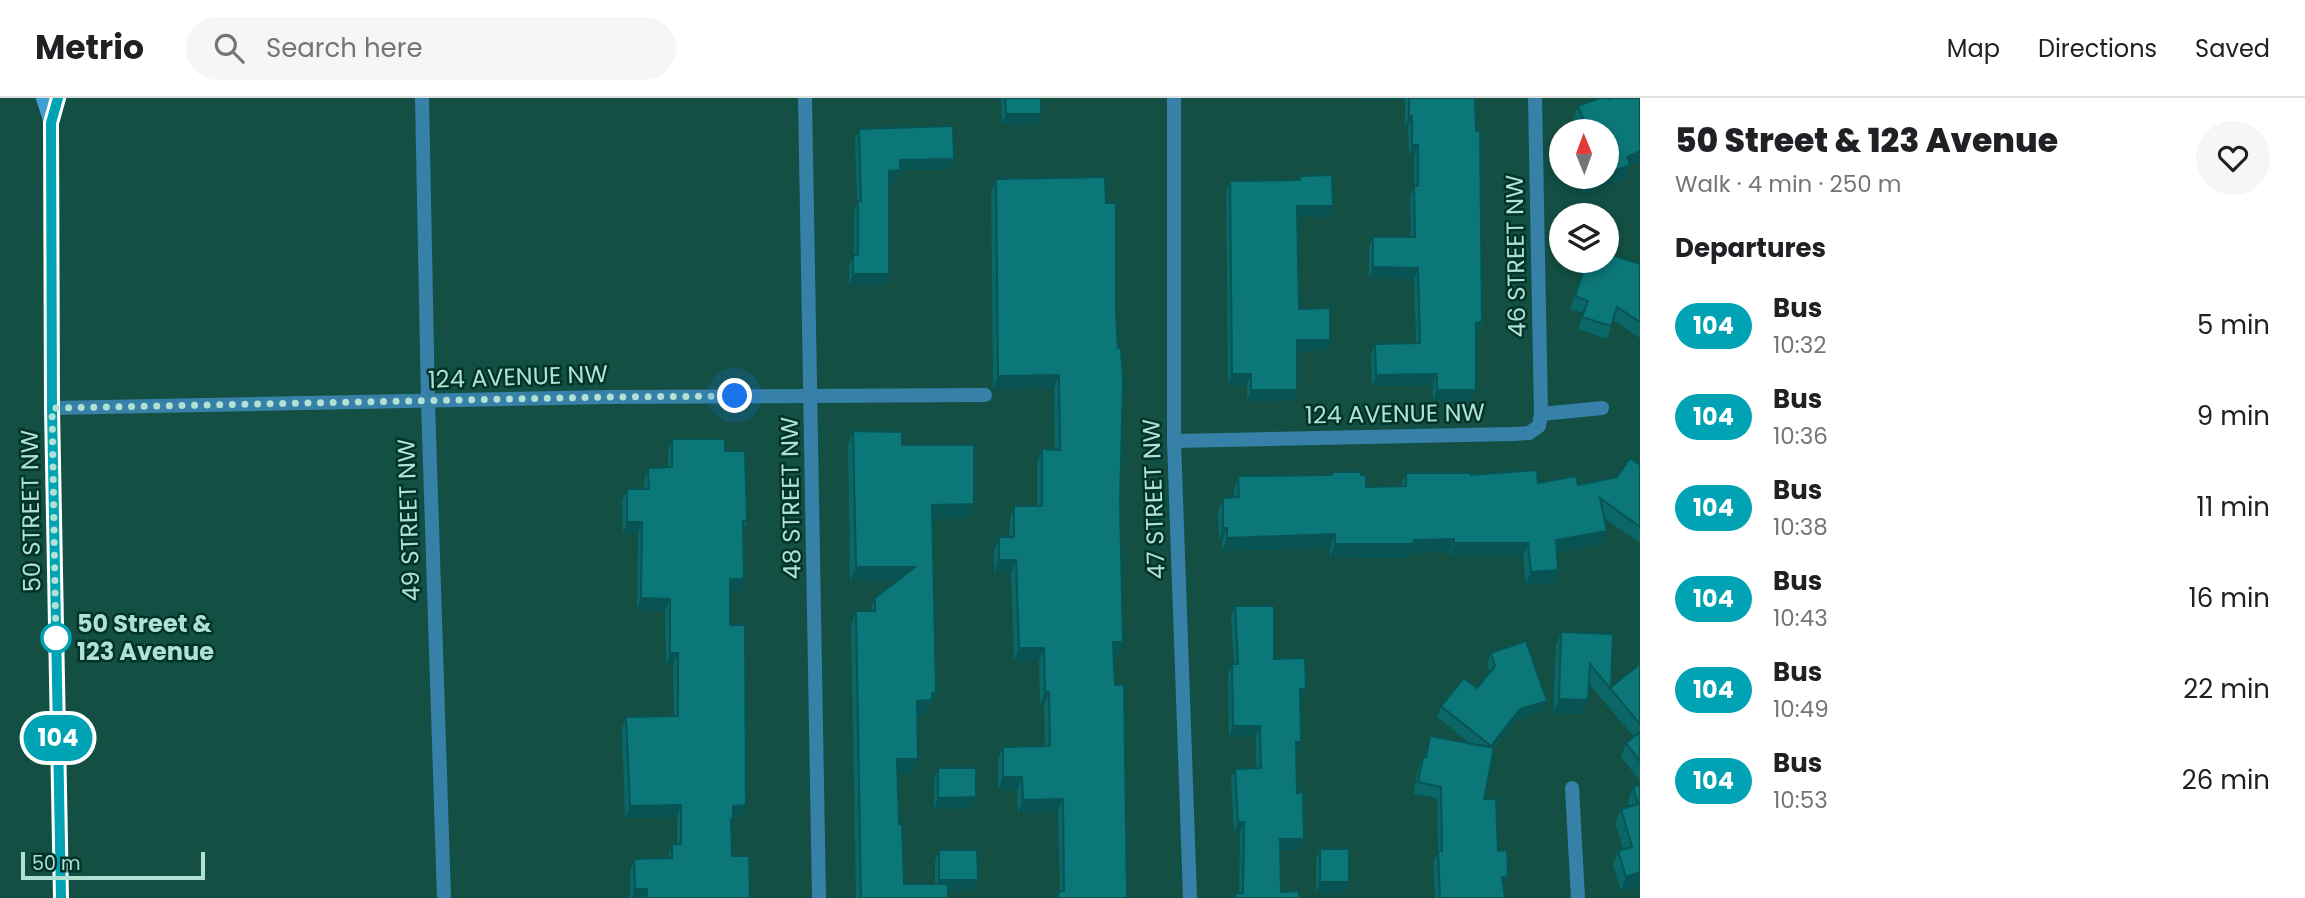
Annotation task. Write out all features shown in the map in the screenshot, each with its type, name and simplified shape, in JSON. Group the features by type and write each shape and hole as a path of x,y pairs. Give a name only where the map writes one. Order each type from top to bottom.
{"main road":[{"name":"50 STREET NW","path":"43,98 51,123"},
{"name":"50 STREET NW","path":"58,98 51,123 52,408 61,898"}],"street":[{"name":"49 STREET NW","path":"422,98 428,402 444,898"},
{"name":"48 STREET NW","path":"805,98 819,898"},
{"name":"47 STREET NW","path":"1174,98 1174,441 1190,898"},
{"name":"46 STREET NW","path":"1535,98 1541,414"},
{"name":"124 AVENUE NW","path":"52,408 607,397 985,396"},
{"path":"1541,414 1602,408"},
{"name":"124 AVENUE NW","path":"1174,441 1530,433 1539,426 1541,414"},
{"path":"1572,788 1578,898"}],"building":[{"path":"1005,98 1041,98 1041,114 1006,114"},
{"path":"1409,98 1475,98 1476,131 1480,131 1482,322 1476,323 1476,390 1437,390 1437,374 1376,375 1375,344 1420,343 1418,268 1373,267 1373,237 1415,237 1414,186 1418,186 1418,145 1412,145"},
{"path":"1600,98 1640,98 1640,151 1627,157 1630,165 1619,169 1619,119 1583,119 1578,106"},
{"path":"953,126 954,159 900,160 900,170 889,171 889,274 853,274 853,255 858,255 858,201 861,201 859,129"},
{"path":"1332,175 1333,206 1297,206 1299,309 1330,308 1330,340 1297,340 1297,390 1251,390 1251,374 1232,374 1230,181 1300,180 1300,176"},
{"path":"1105,177 1106,203 1116,203 1116,315 1123,380 1120,503 1123,642 1113,642 1115,685 1124,685 1127,898 1058,898 1058,892 1064,891 1063,799 1023,800 1022,777 1003,777 1003,747 1050,746 1049,692 1045,692 1044,648 1019,648 1016,560 999,560 999,537 1014,537 1014,506 1042,506 1042,449 1060,450 1059,375 998,376 996,179"},
{"path":"1619,257 1640,264 1640,322 1617,307 1611,326 1582,317 1588,301 1575,296 1583,273 1619,273"},
{"path":"853,431 902,432 902,445 974,445 974,504 932,505 936,693 932,693 932,700 917,701 918,759 897,759 904,884 948,884 948,898 861,898 856,611 875,611 875,598 915,567 856,567"},
{"path":"672,439 725,439 725,451 745,451 747,521 743,521 744,579 730,579 730,625 745,625 746,805 733,806 731,819 732,856 749,856 750,898 647,898 647,889 635,889 634,859 672,858 672,844 681,844 681,805 630,806 626,717 678,716 678,653 670,653 670,599 641,598 642,522 627,522 627,489 649,489 648,468 672,467"},
{"path":"1630,458 1640,465 1640,527 1600,498 1607,531 1556,540 1558,570 1531,572 1528,543 1454,543 1454,539 1414,540 1414,544 1335,544 1335,534 1227,538 1227,528 1223,528 1223,498 1239,497 1238,476 1361,472 1361,475 1366,475 1366,487 1406,486 1406,473 1471,475 1537,470 1538,483 1576,476 1578,485 1617,477"},
{"path":"1235,606 1274,606 1274,659 1305,658 1306,689 1300,689 1301,742 1296,742 1297,793 1303,792 1304,839 1280,839 1281,892 1299,891 1299,898 1236,898 1235,893 1243,893 1244,822 1238,822 1235,769 1261,768 1260,726 1233,726 1232,664 1238,664"},
{"path":"1561,632 1613,634 1611,687 1640,664 1640,724 1590,664 1588,700 1559,699"},
{"path":"1526,641 1547,701 1520,709 1491,746 1441,706 1464,678 1477,688 1495,666 1491,653"},
{"path":"1640,732 1640,761 1626,743"},
{"path":"1430,736 1494,748 1484,799 1496,799 1498,851 1507,850 1508,876 1502,877 1505,898 1440,898 1438,851 1442,851 1441,787 1418,782"},
{"path":"938,768 976,768 976,797 938,798"},
{"path":"1640,785 1640,872 1626,877 1618,851 1632,847 1621,809 1638,804 1633,787"},
{"path":"1320,849 1349,849 1349,882 1320,882"},
{"path":"939,850 977,850 978,880 939,880"}],"bus line":[{"name":"104","path":"58,98 51,123 52,408 61,898"}],"place":[{"name":"50 Street & 123 Avenue","path":"56,638"}],"route":[{"path":"56,638 56,647 52,408 735,396"}]}
